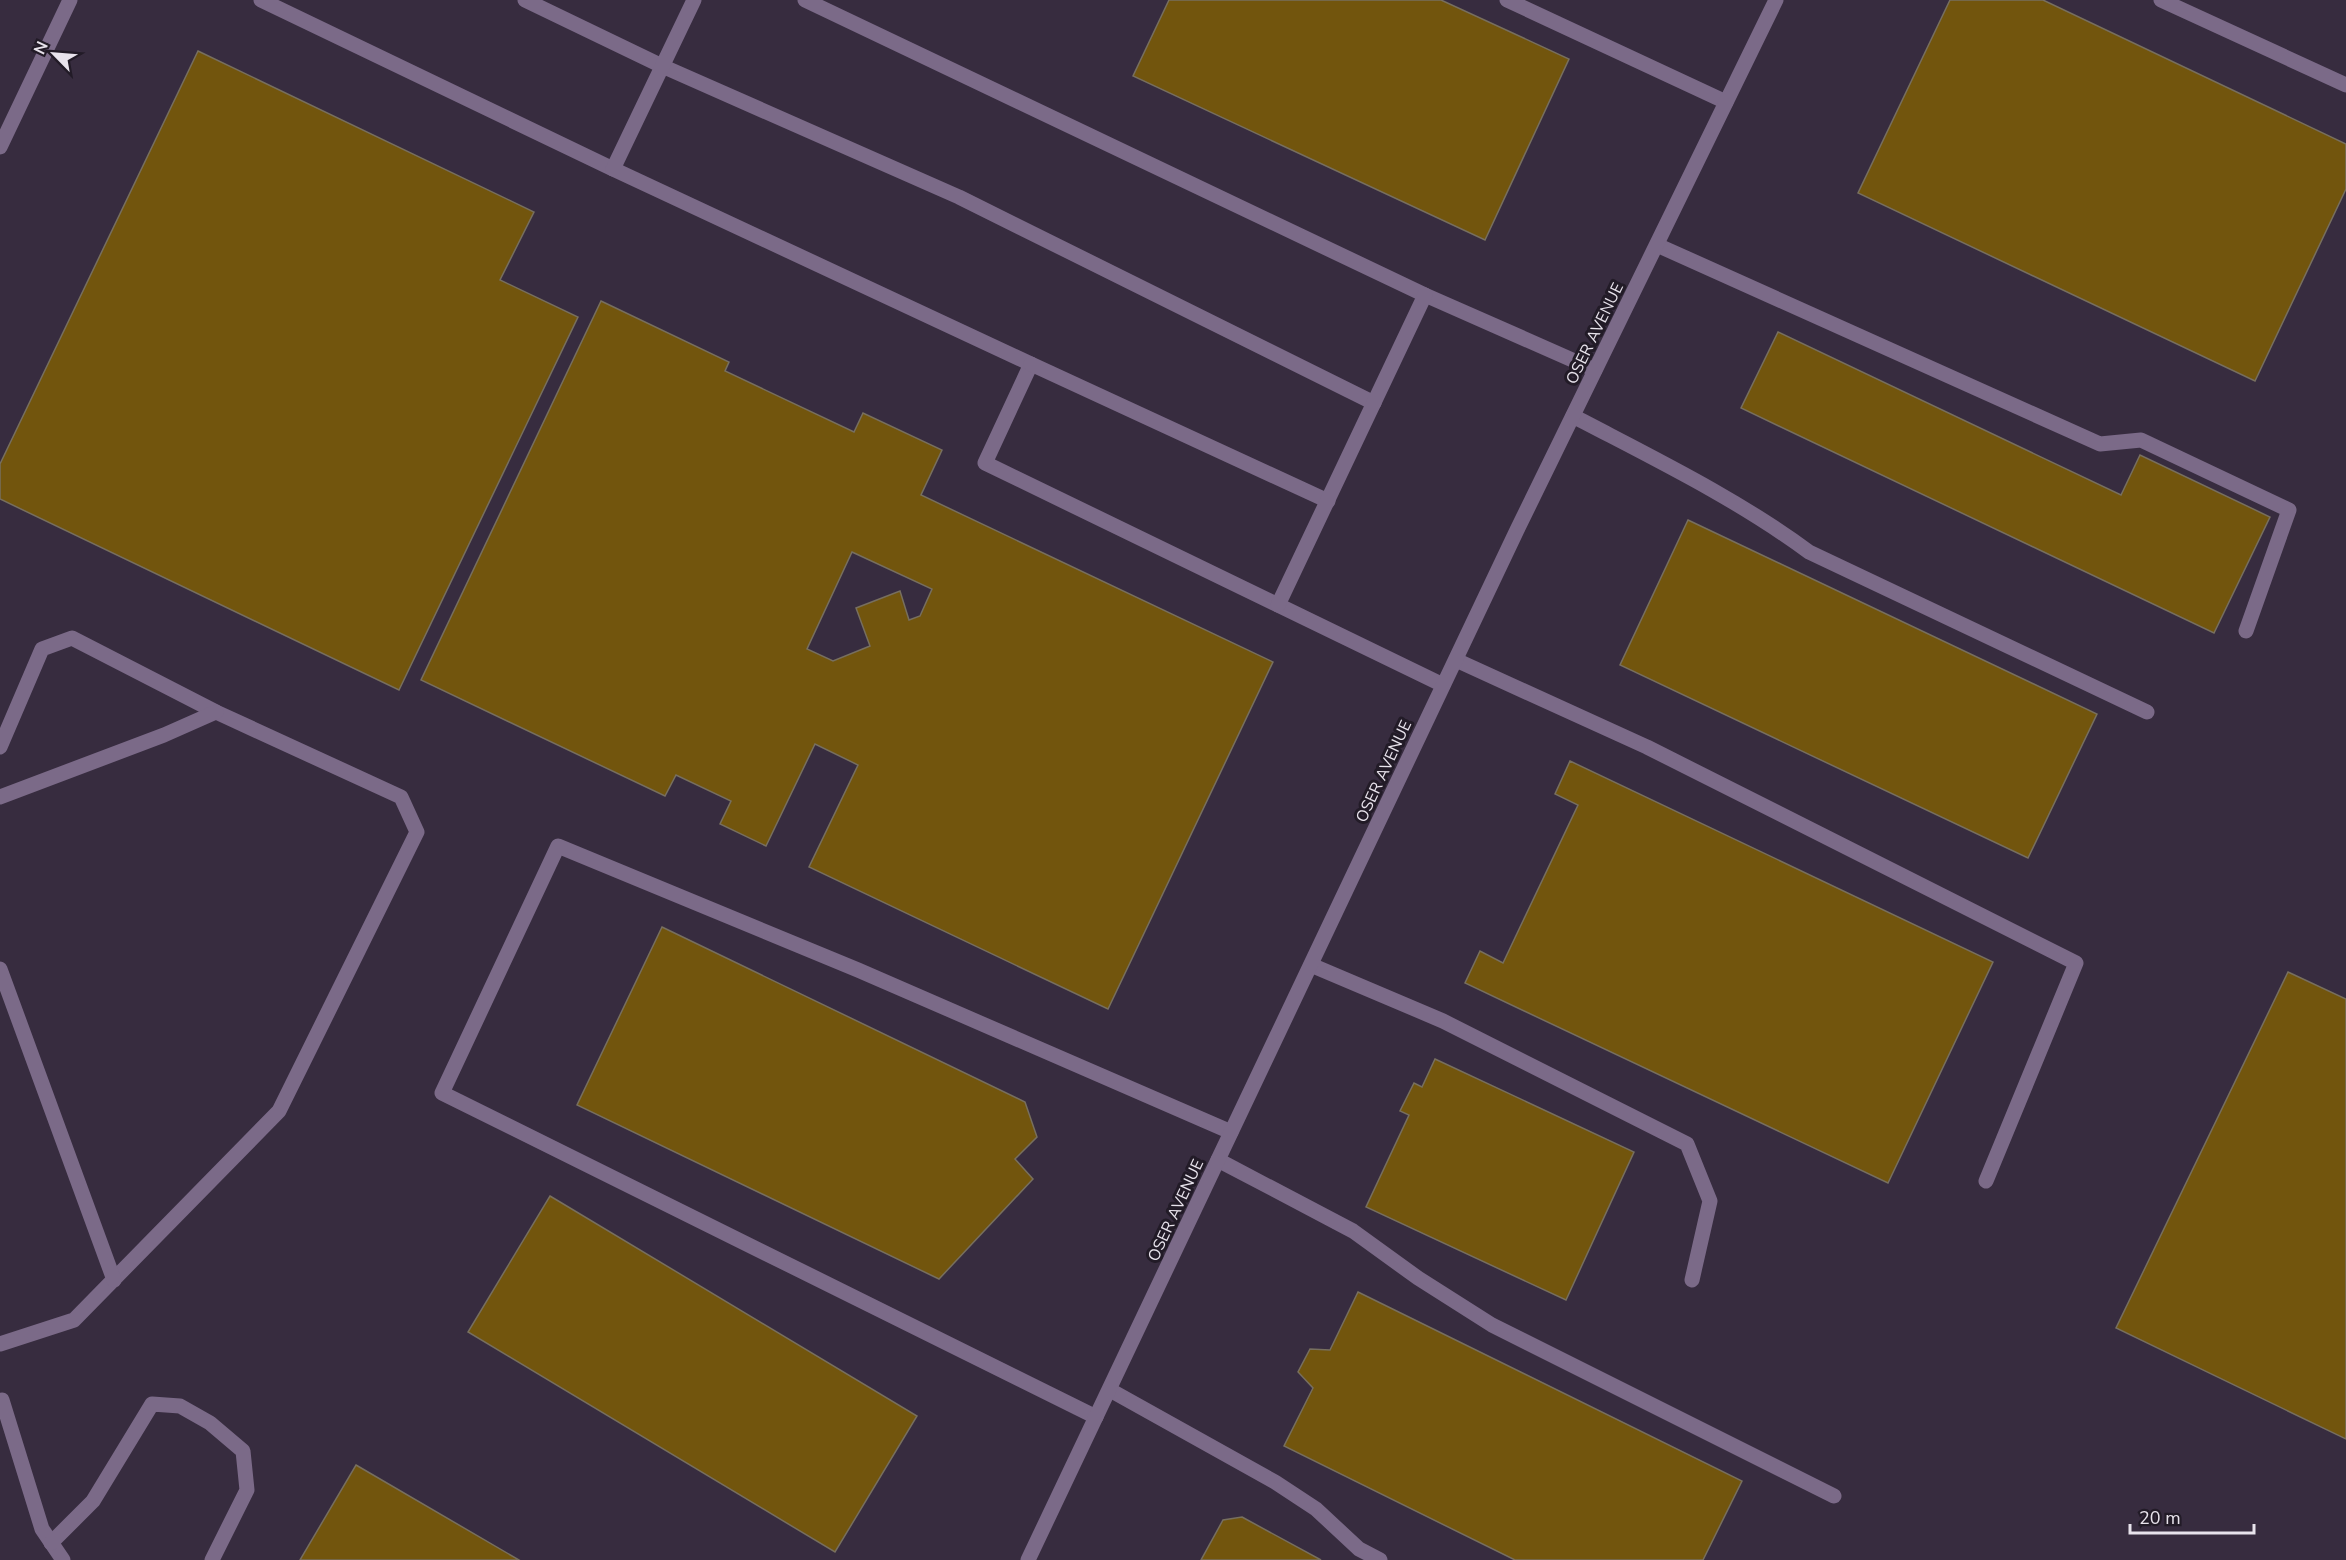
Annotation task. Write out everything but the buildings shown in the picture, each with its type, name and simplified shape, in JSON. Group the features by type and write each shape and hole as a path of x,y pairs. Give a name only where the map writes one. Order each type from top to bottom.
{"street":[{"path":"0,147 70,0"},
{"path":"261,0 613,169 1328,501"},
{"path":"525,0 662,66 959,197 1374,403"},
{"path":"613,169 694,0"},
{"path":"805,0 1425,295 1595,370"},
{"path":"1507,0 1726,102"},
{"name":"OSER AVENUE","path":"1028,1560 1443,685 1776,0"},
{"path":"2161,0 2346,85"},
{"path":"1657,245 2100,444 2141,440 2289,510 2246,631"},
{"path":"1278,605 1425,295"},
{"path":"1031,364 985,464 1443,685"},
{"path":"1573,416 1714,491 1779,530 1809,552 2146,712"},
{"path":"0,747 42,649 72,638 216,712 401,797 417,832 279,1111 74,1320 0,1344"},
{"path":"1456,660 1647,747 2076,963 1986,1182"},
{"path":"0,797 164,735 216,712"},
{"path":"1096,1417 442,1093 558,846 858,970 1232,1132"},
{"path":"1311,965 1443,1021 1687,1144 1710,1201 1692,1280"},
{"path":"0,969 114,1280"},
{"path":"1218,1160 1353,1232 1418,1278 1492,1325 1833,1496"},
{"path":"1110,1390 1275,1482 1316,1509 1359,1549 1380,1560"},
{"path":"1,1398 42,1529 63,1560"},
{"path":"51,1543 93,1501 152,1404 180,1406 210,1423 243,1451 247,1490 212,1560"}],"shaded area":[{"path":"0,0 2346,0 2346,1560 0,1560"}]}
